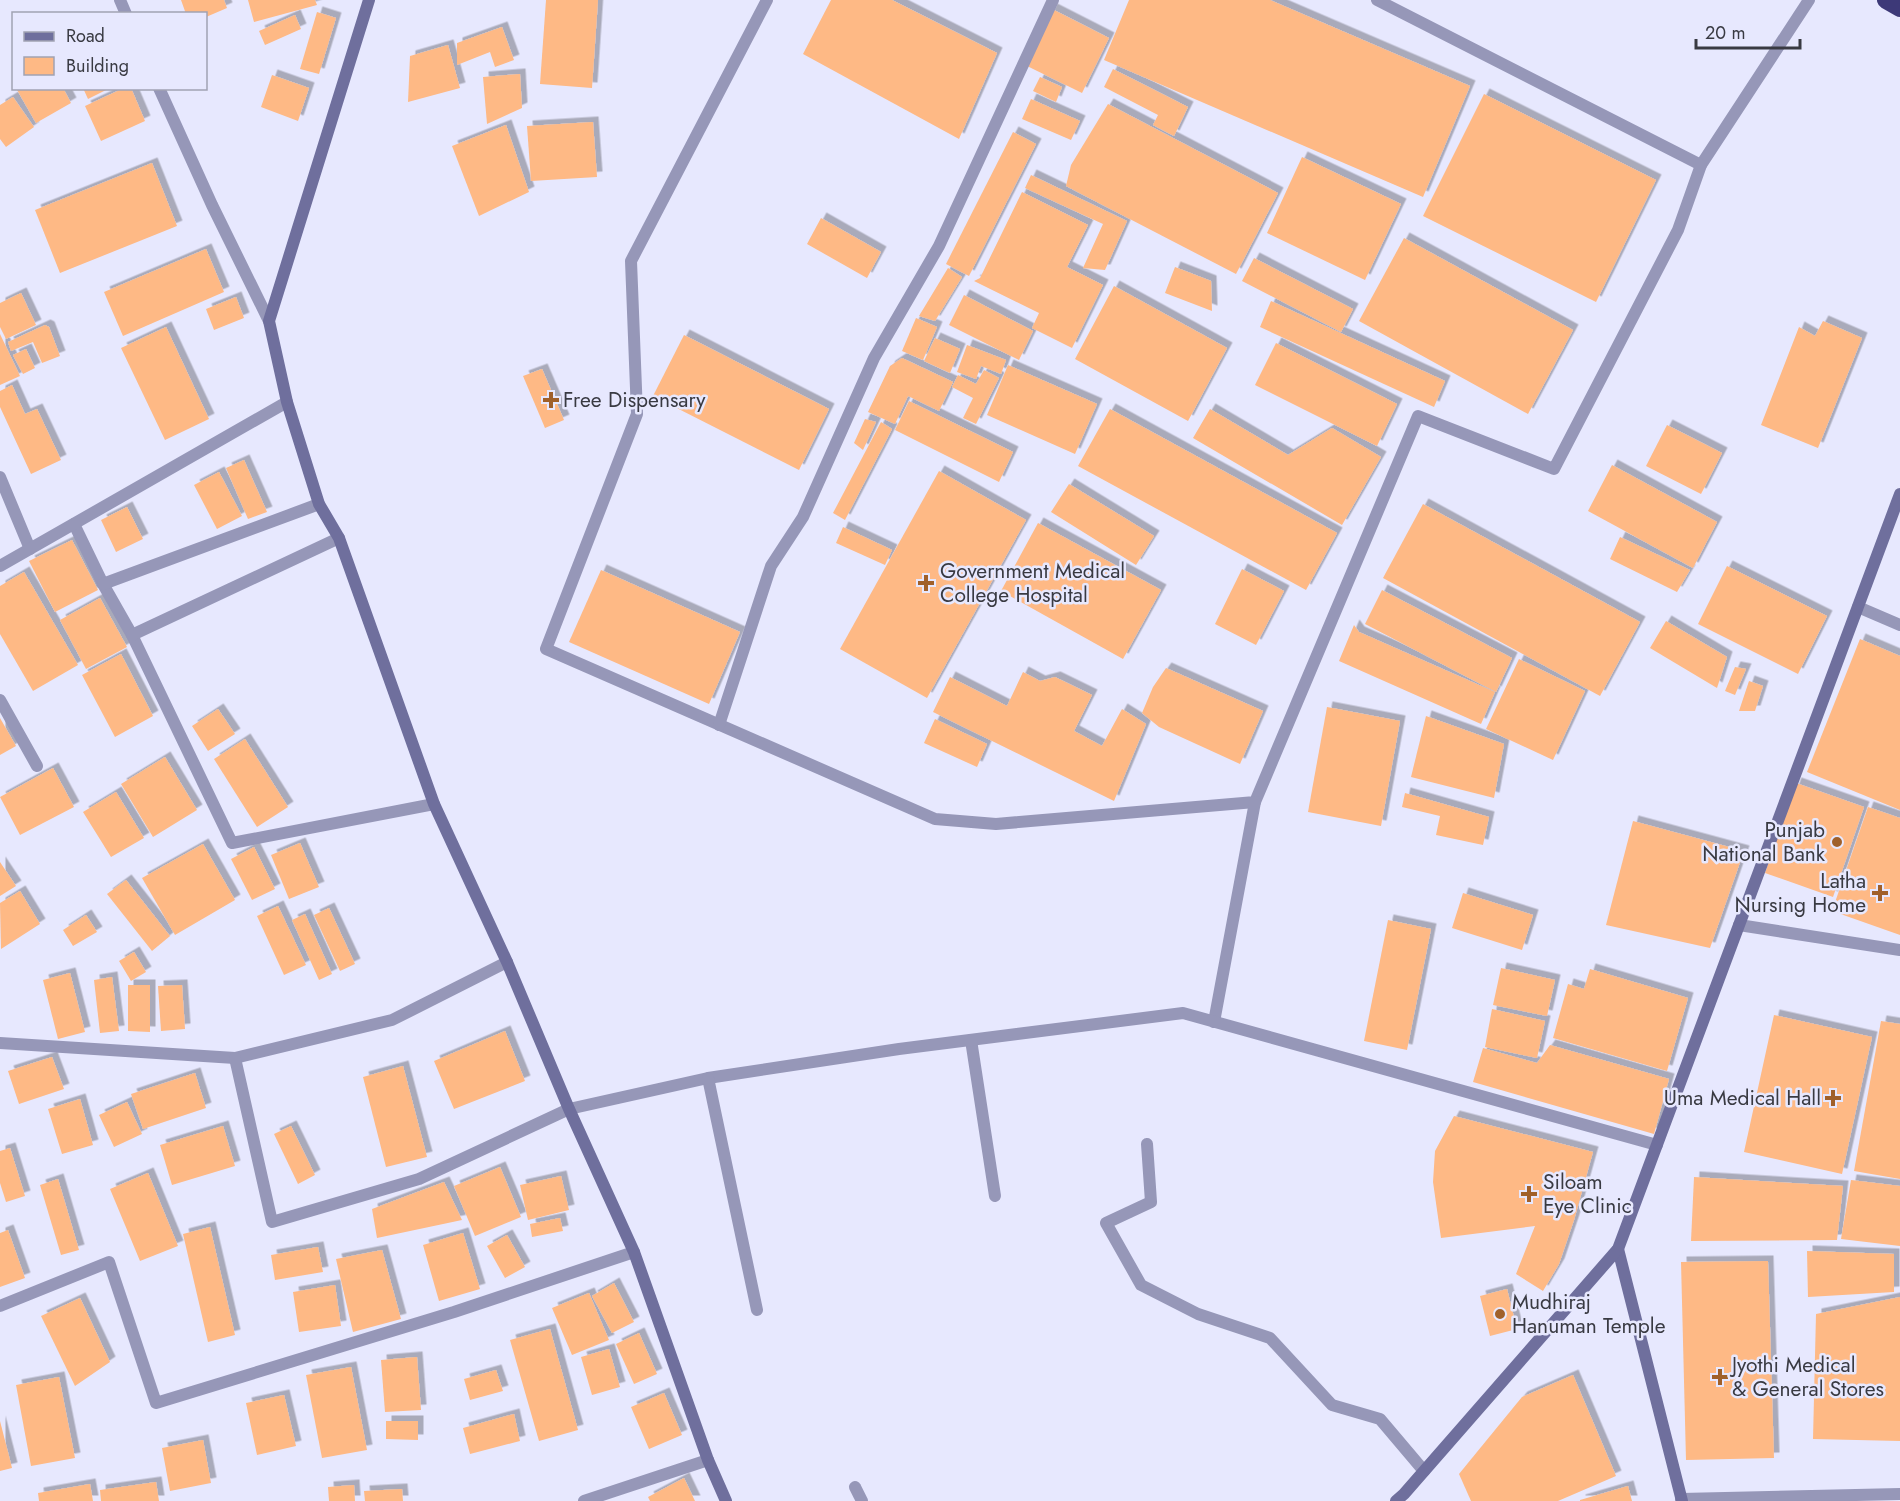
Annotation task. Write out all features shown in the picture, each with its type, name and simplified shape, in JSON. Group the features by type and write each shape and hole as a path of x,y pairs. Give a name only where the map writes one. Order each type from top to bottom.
{"highway":[{"path":"1886,0 1900,8"}],"street":[{"path":"269,321 369,0"},
{"path":"767,0 631,261 637,414 546,650 936,819 996,824 1255,802"},
{"path":"719,725 771,566 803,517 874,358 939,246 1053,0"},
{"path":"1377,0 1701,165"},
{"path":"1214,1022 1255,802 1418,416 1554,468 1678,230 1701,165 1809,0"},
{"path":"160,90 212,205 269,321 287,402 319,504 339,538 434,804 507,962 569,1109 634,1251 708,1460 726,1501"},
{"path":"0,566 287,402"},
{"path":"0,477 30,549"},
{"path":"1396,1501 1618,1250 1900,494"},
{"path":"104,584 319,504"},
{"path":"74,524 132,634 232,843 434,804"},
{"path":"132,634 339,538"},
{"path":"1858,607 1900,625"},
{"path":"0,700 37,766"},
{"path":"1739,926 1900,950"},
{"path":"0,1043 235,1058 392,1020 507,962"},
{"path":"235,1058 272,1221 419,1179 569,1109 708,1078 971,1040 1183,1013 1656,1145"},
{"path":"971,1040 995,1196"},
{"path":"708,1078 758,1310"},
{"path":"1147,1144 1151,1202 1106,1222 1141,1285 1198,1314 1270,1338 1332,1405 1380,1419 1424,1471"},
{"path":"1618,1250 1681,1500 1900,1494"},
{"path":"0,1306 109,1262 156,1403 454,1312 634,1251"},
{"path":"584,1501 708,1460"},
{"path":"855,1487 862,1501"}],"building":[{"path":"181,0 224,0 227,8 207,17 207,12 185,12"},
{"path":"248,0 315,0 317,5 254,22"},
{"path":"546,0 598,0 592,88 540,84"},
{"path":"831,0 892,0 997,53 959,139 803,54"},
{"path":"1129,0 1270,0 1470,86 1423,197 1104,60"},
{"path":"1052,9 1109,38 1082,93 1025,65"},
{"path":"317,12 336,18 319,74 300,69"},
{"path":"295,15 301,29 265,45 259,31"},
{"path":"502,27 514,60 495,67 490,52 457,65 457,43"},
{"path":"448,45 460,88 408,102 410,56"},
{"path":"1113,69 1188,107 1174,136 1153,125 1158,115 1104,87"},
{"path":"520,74 522,108 487,124 483,77"},
{"path":"272,75 309,88 298,121 261,107"},
{"path":"1040,77 1062,87 1056,102 1033,91"},
{"path":"17,90 64,90 71,103 36,123"},
{"path":"84,90 106,90 88,99"},
{"path":"120,90 132,90 145,121 101,141 85,106"},
{"path":"1484,94 1656,180 1596,302 1423,216"},
{"path":"13,97 34,127 6,147 0,139 0,105"},
{"path":"1031,99 1080,121 1071,140 1022,119"},
{"path":"1108,104 1278,193 1236,274 1066,186 1071,165"},
{"path":"593,122 597,177 531,181 527,126"},
{"path":"506,125 529,192 479,216 452,146"},
{"path":"1013,132 1036,144 969,276 946,264"},
{"path":"1302,157 1401,204 1365,280 1267,233"},
{"path":"152,163 177,226 60,273 35,210"},
{"path":"1031,175 1127,221 1105,270 1083,268 1103,224 1025,188"},
{"path":"1022,192 1088,225 1067,267 1103,285 1072,348 1032,328 1039,313 974,281 980,278"},
{"path":"821,218 881,252 867,278 807,244"},
{"path":"1404,238 1573,330 1528,414 1359,321"},
{"path":"206,249 224,292 123,336 104,292"},
{"path":"1254,258 1353,309 1341,332 1242,281"},
{"path":"1175,267 1211,281 1212,311 1165,293"},
{"path":"948,268 962,277 935,321 919,316"},
{"path":"1114,286 1227,348 1188,421 1075,359"},
{"path":"21,293 36,325 6,339 0,327 0,303"},
{"path":"964,295 1033,331 1019,360 949,325"},
{"path":"236,297 244,318 214,330 206,309"},
{"path":"1271,301 1445,381 1434,407 1260,327"},
{"path":"916,318 937,327 923,360 902,351"},
{"path":"1823,321 1862,338 1818,448 1761,425 1799,327 1815,336"},
{"path":"45,325 49,327 60,356 42,363 33,342 11,351 8,342"},
{"path":"166,327 209,419 165,440 121,348"},
{"path":"0,334 20,376 0,385"},
{"path":"684,335 829,409 799,470 653,396"},
{"path":"935,338 960,349 950,373 924,361"},
{"path":"1276,343 1397,404 1377,446 1255,385"},
{"path":"967,345 1006,360 1001,374 981,366 976,379 957,372"},
{"path":"26,349 35,368 23,374 13,355"},
{"path":"902,358 953,382 939,411 908,396 895,424 868,412 890,366"},
{"path":"1008,365 1097,404 1075,454 987,415"},
{"path":"542,369 564,420 545,428 523,376"},
{"path":"984,370 999,378 976,424 963,418 973,398 952,387 958,375 976,384"},
{"path":"12,385 25,414 37,409 61,460 31,474 0,407 0,391"},
{"path":"909,401 1013,452 999,482 895,430"},
{"path":"1110,409 1337,533 1306,590 1078,466"},
{"path":"1210,409 1288,455 1332,428 1381,457 1342,525 1193,438"},
{"path":"865,419 876,422 863,450 854,443"},
{"path":"881,422 892,429 845,520 833,513"},
{"path":"1667,425 1722,453 1701,494 1646,466"},
{"path":"244,460 267,512 248,519 226,468"},
{"path":"1612,465 1717,522 1693,568 1588,511"},
{"path":"939,471 1026,520 927,698 840,649"},
{"path":"219,472 242,516 217,529 194,485"},
{"path":"1069,484 1154,536 1136,565 1051,512"},
{"path":"1423,504 1640,622 1600,696 1383,578"},
{"path":"127,507 143,539 116,552 101,520"},
{"path":"1038,523 1161,590 1123,659 1001,591"},
{"path":"843,527 892,550 885,565 836,543"},
{"path":"1620,537 1690,570 1677,592 1610,559"},
{"path":"72,540 98,590 55,612 29,561"},
{"path":"1727,566 1827,616 1798,674 1698,624"},
{"path":"1242,569 1284,591 1256,645 1215,624"},
{"path":"601,570 740,632 709,704 569,642"},
{"path":"24,572 78,665 33,691 0,634 0,586"},
{"path":"1382,590 1512,658 1496,692 1365,624"},
{"path":"100,598 127,647 86,669 60,620"},
{"path":"1666,621 1727,657 1717,688 1650,648"},
{"path":"1354,625 1359,632 1495,692 1481,724 1339,661"},
{"path":"1860,639 1900,656 1900,810 1807,772"},
{"path":"121,654 153,716 115,737 82,675"},
{"path":"1519,659 1585,691 1553,760 1486,729"},
{"path":"1735,667 1746,669 1735,695 1725,691"},
{"path":"1166,668 1263,711 1240,764 1159,727 1142,713 1153,687"},
{"path":"1023,672 1040,681 1055,677 1092,695 1074,731 1102,746 1122,709 1146,724 1114,801 933,712 950,677 1007,706"},
{"path":"1749,681 1763,686 1755,711 1739,711"},
{"path":"1327,707 1400,721 1381,826 1308,812"},
{"path":"218,709 235,734 208,751 192,726"},
{"path":"1426,716 1504,744 1494,798 1411,777"},
{"path":"0,718 16,746 0,755"},
{"path":"935,719 987,744 977,767 924,743"},
{"path":"245,739 288,807 257,827 214,759"},
{"path":"165,757 197,810 153,837 121,784"},
{"path":"53,768 74,807 20,835 0,797"},
{"path":"1796,783 1864,807 1833,897 1765,873"},
{"path":"116,792 144,838 111,857 83,812"},
{"path":"1405,793 1489,817 1483,845 1436,835 1440,816 1402,807"},
{"path":"1868,807 1900,818 1900,935 1832,911"},
{"path":"1633,821 1744,851 1710,948 1606,925"},
{"path":"300,843 319,887 289,899 271,855"},
{"path":"203,844 235,900 175,935 142,878"},
{"path":"254,847 275,889 252,900 231,859"},
{"path":"0,862 16,886 0,896"},
{"path":"126,880 170,936 152,951 107,894"},
{"path":"20,891 40,924 1,949 0,903"},
{"path":"1463,893 1533,915 1522,950 1452,928"},
{"path":"278,906 306,965 284,975 257,916"},
{"path":"329,908 355,964 340,971 314,915"},
{"path":"305,914 332,974 319,980 292,920"},
{"path":"86,915 97,932 73,946 63,930"},
{"path":"1388,920 1431,929 1407,1050 1364,1041"},
{"path":"134,952 146,972 131,981 119,961"},
{"path":"1501,968 1555,980 1547,1016 1493,1005"},
{"path":"1590,969 1688,998 1667,1071 1553,1038 1568,984 1584,989"},
{"path":"70,973 85,1032 58,1039 43,980"},
{"path":"112,977 119,1031 100,1033 94,980"},
{"path":"128,985 150,985 150,1032 128,1031"},
{"path":"182,985 185,1029 161,1031 158,986"},
{"path":"1492,1009 1545,1021 1537,1058 1485,1047"},
{"path":"1774,1015 1872,1037 1842,1174 1744,1152"},
{"path":"1881,1021 1900,1024 1900,1179 1854,1171"},
{"path":"505,1031 525,1081 454,1109 434,1061"},
{"path":"1550,1045 1669,1079 1654,1134 1473,1082 1483,1048 1537,1063"},
{"path":"52,1057 64,1089 19,1104 8,1071"},
{"path":"403,1066 427,1157 386,1167 363,1077"},
{"path":"195,1073 206,1108 143,1129 131,1094"},
{"path":"80,1099 93,1145 62,1154 48,1109"},
{"path":"127,1102 142,1134 114,1147 99,1115"},
{"path":"1454,1116 1593,1152 1559,1264 1543,1291 1516,1274 1535,1226 1441,1238 1433,1182 1435,1151"},
{"path":"223,1126 235,1166 172,1185 160,1145"},
{"path":"291,1126 315,1175 298,1184 274,1134"},
{"path":"10,1148 25,1196 6,1202 0,1183 0,1151"},
{"path":"500,1167 521,1217 475,1236 454,1186"},
{"path":"148,1173 178,1246 140,1261 110,1189"},
{"path":"561,1176 569,1210 528,1220 520,1185"},
{"path":"1694,1177 1843,1186 1837,1240 1691,1241"},
{"path":"58,1179 79,1250 61,1255 40,1185"},
{"path":"1851,1180 1900,1186 1900,1246 1841,1239"},
{"path":"444,1182 462,1220 377,1238 372,1209"},
{"path":"560,1218 563,1231 532,1237 530,1224"},
{"path":"210,1227 235,1335 208,1342 183,1234"},
{"path":"8,1230 25,1278 0,1287 0,1233"},
{"path":"463,1233 480,1289 439,1301 423,1245"},
{"path":"507,1235 525,1267 505,1278 487,1246"},
{"path":"318,1247 323,1272 275,1280 271,1255"},
{"path":"382,1250 401,1319 353,1332 336,1259"},
{"path":"1807,1251 1894,1254 1894,1292 1808,1297"},
{"path":"1768,1261 1774,1458 1686,1460 1681,1262"},
{"path":"614,1283 634,1322 612,1333 592,1296"},
{"path":"335,1285 341,1326 299,1332 293,1292"},
{"path":"1507,1289 1517,1329 1490,1336 1480,1296"},
{"path":"589,1293 609,1340 572,1355 552,1308"},
{"path":"1900,1297 1900,1441 1813,1439 1816,1314"},
{"path":"80,1298 110,1362 75,1386 41,1316"},
{"path":"550,1329 578,1430 539,1441 510,1340"},
{"path":"639,1333 657,1374 634,1384 616,1344"},
{"path":"609,1349 620,1387 592,1395 581,1357"},
{"path":"417,1357 421,1410 385,1412 381,1360"},
{"path":"351,1367 367,1450 322,1458 306,1375"},
{"path":"496,1370 503,1391 470,1400 464,1379"},
{"path":"1573,1375 1616,1476 1558,1501 1471,1501 1459,1474 1522,1397"},
{"path":"59,1377 75,1458 31,1466 16,1385"},
{"path":"664,1393 682,1435 649,1449 631,1407"},
{"path":"284,1395 296,1446 257,1455 246,1403"},
{"path":"514,1414 520,1441 470,1454 463,1428"},
{"path":"0,1421 12,1468 0,1471"},
{"path":"386,1421 418,1421 418,1440 386,1439"},
{"path":"203,1440 211,1483 170,1491 162,1448"},
{"path":"684,1478 695,1501 650,1501 648,1497"},
{"path":"156,1482 159,1501 101,1501 100,1490"},
{"path":"90,1484 93,1501 39,1501 38,1493"},
{"path":"354,1485 355,1501 329,1501 328,1487"},
{"path":"1628,1486 1632,1501 1580,1501 1580,1500"},
{"path":"402,1489 403,1501 365,1501 364,1491"}],"place":[{"name":"Free Dispensary","path":"551,400"},
{"name":"Government Medical College Hospital","path":"926,583"},
{"name":"Punjab National Bank","path":"1837,842"},
{"name":"Latha Nursing Home","path":"1880,893"},
{"name":"Uma Medical Hall","path":"1833,1098"},
{"name":"Siloam Eye Clinic","path":"1529,1194"},
{"name":"Mudhiraj Hanuman Temple","path":"1500,1314"},
{"name":"Jyothi Medical & General Stores","path":"1720,1377"}]}
